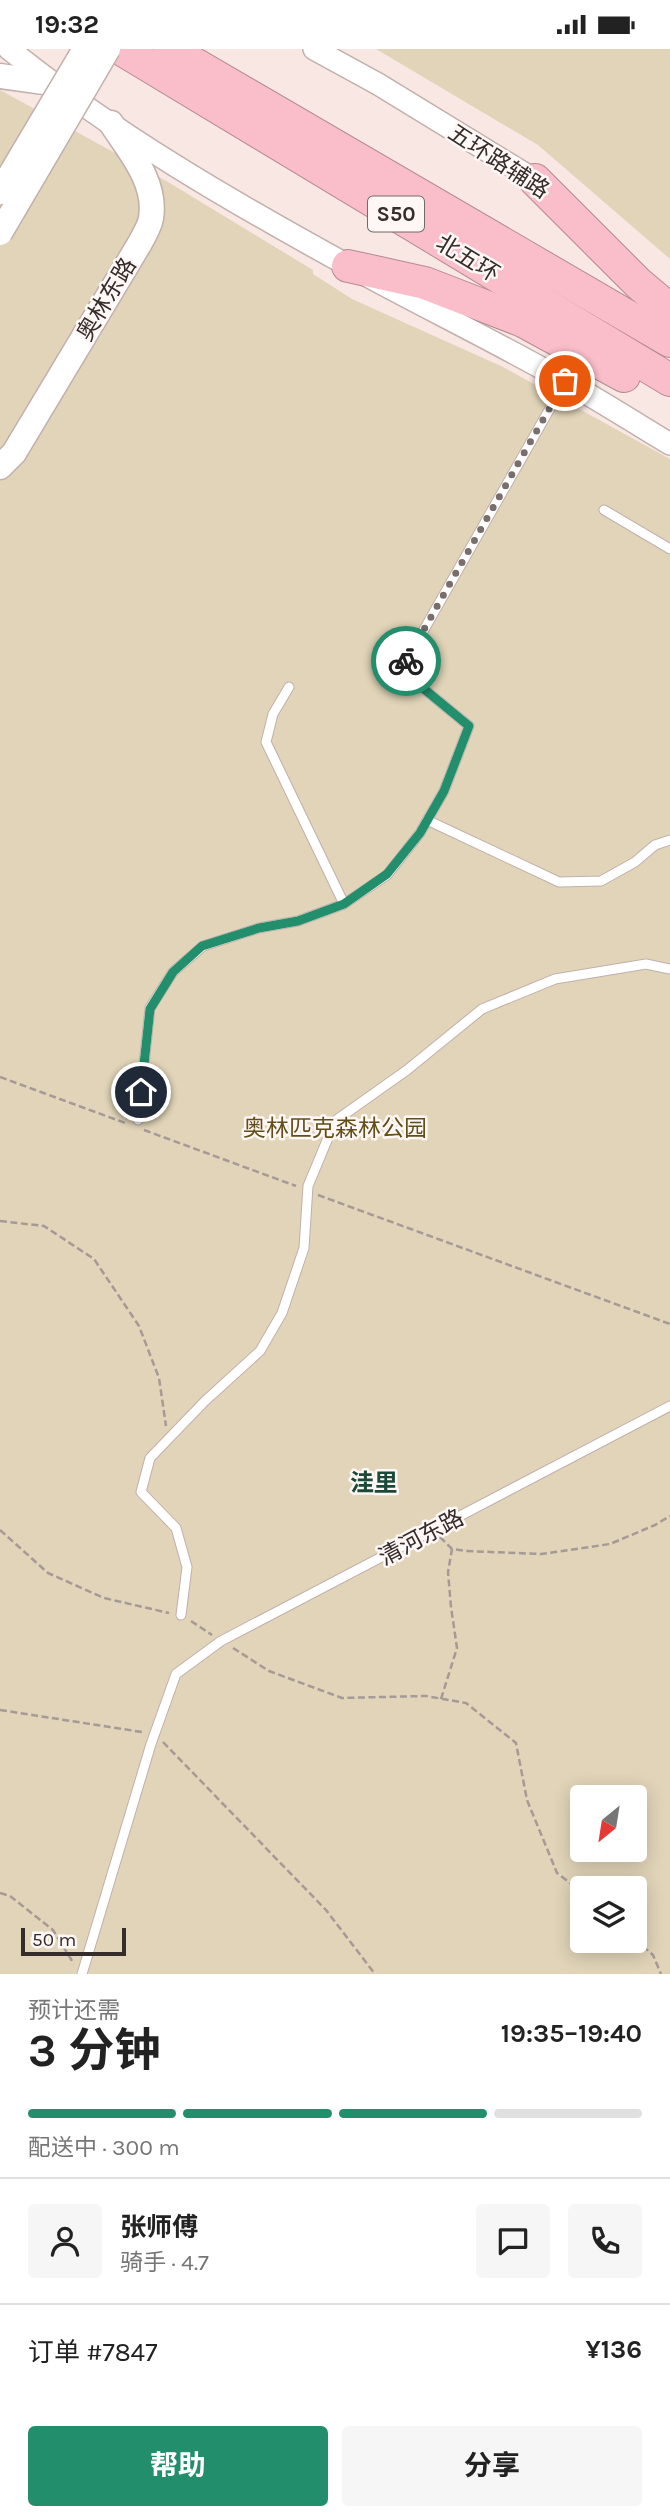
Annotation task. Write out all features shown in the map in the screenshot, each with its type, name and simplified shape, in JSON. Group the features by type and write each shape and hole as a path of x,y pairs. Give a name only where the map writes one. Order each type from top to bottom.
{"highway":[{"name":"北五环","path":"121,49 670,380"},
{"name":"北五环","path":"169,49 670,341"},
{"path":"535,180 638,283 670,310"},
{"path":"348,266 425,283 523,321 670,400"}],"main road":[{"path":"0,192 85,49"},
{"path":"0,233 108,49"},
{"path":"0,76 51,83"},
{"name":"奥林东路","path":"0,467 14,453 152,219 151,195 146,178 111,123"}],"street":[{"path":"9,49 51,83 230,198 348,266 565,381 670,444"},
{"name":"五环路辅路","path":"314,49 535,180 670,294"}],"lane":[{"path":"136,1124 150,1009 173,972 202,946 259,928 298,921 344,904 387,874 428,820 444,791 469,726 401,670 565,381"},
{"path":"604,510 670,549"},
{"path":"289,687 273,714 266,742 344,904"},
{"path":"428,820 559,882 601,881 635,862 655,845 670,840"},
{"path":"181,1615 187,1567 176,1528 141,1492 150,1458 205,1401 260,1351 282,1313 304,1248 308,1191 335,1121 407,1070 482,1009 555,979 646,964 670,969"},
{"name":"清河东路","path":"155,1733 176,1674 221,1641 670,1406"},
{"path":"81,1974 155,1733"}],"path":[{"path":"0,1077 136,1124 308,1191 670,1324"},
{"path":"0,1221 44,1226 93,1259 139,1326 159,1378 168,1439"},
{"path":"433,1531 452,1549 466,1552 541,1554 610,1544 670,1516"},
{"path":"0,1530 48,1573 104,1598 181,1615 269,1671 342,1698 426,1696 466,1703 516,1743 527,1800 557,1873 570,1883"},
{"path":"441,1699 457,1648 449,1572 452,1549"},
{"path":"0,1710 155,1733 326,1910 375,1974"},
{"path":"0,1893 10,1896 53,1930 81,1974"},
{"path":"647,1950 653,1955 661,1974"}],"green space":[{"path":"376,49 670,49 670,259 538,145"},
{"name":"奥林匹克森林公园","path":"0,90 168,182 313,270 313,274 352,299 503,367 670,459 670,1974 0,1974"}],"way so far":[{"path":"406,661 565,381"}],"district":[{"name":"洼里","path":"374,1483"}],"route":[{"path":"141,1092 150,1009 173,972 202,946 259,928 298,921 344,904 387,874 420,833 444,791 469,726 401,670 406,661"}]}
